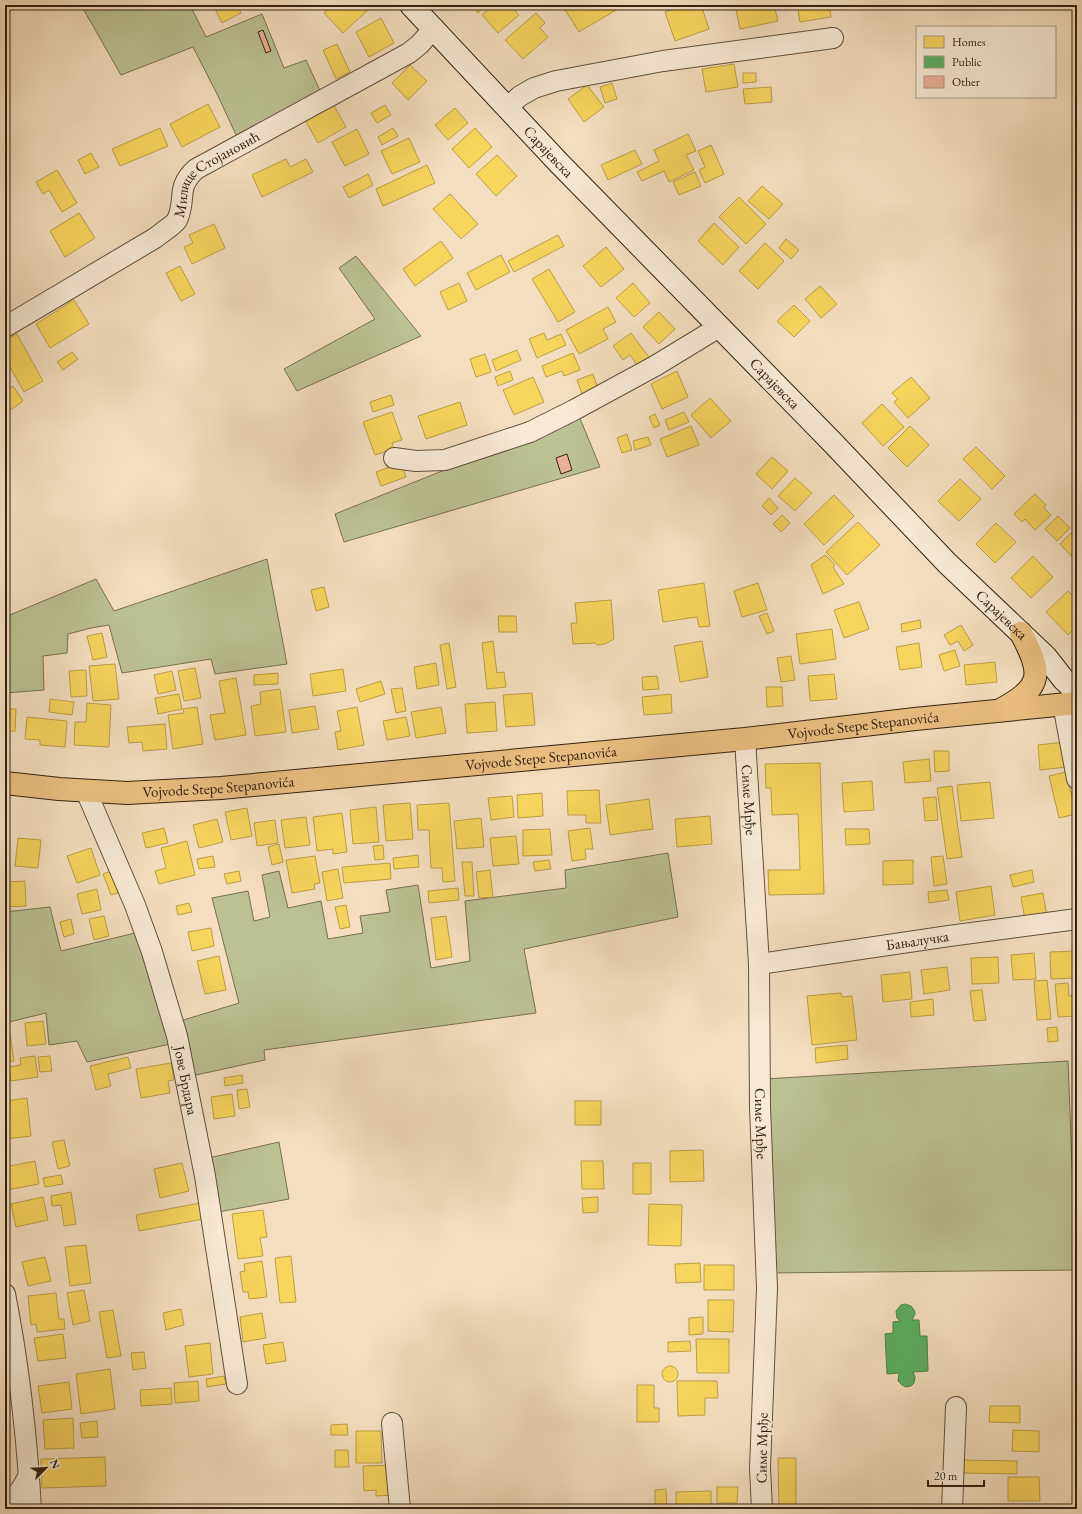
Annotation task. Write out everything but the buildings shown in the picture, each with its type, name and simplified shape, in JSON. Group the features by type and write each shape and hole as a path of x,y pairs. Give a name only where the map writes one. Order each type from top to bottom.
{"main road":[{"name":"Сарајевска","path":"410,5 434,28 558,162 833,443 947,563 1046,657"},
{"path":"999,710 1018,700 1034,683 1035,665 1021,633"},
{"path":"1046,657 1077,669"},
{"path":"1046,657 1064,680 1072,700"},
{"name":"Vojvode Stepe Stepanovića","path":"5,784 128,793 221,788 744,739 999,710 1072,700"}],"street":[{"name":"Милице Стојановић","path":"5,327 155,238 176,221 180,208 183,186 188,176 196,169 409,53 420,44 434,28"},
{"path":"508,107 520,96 534,88 556,81 663,61 833,38"},
{"path":"394,458 416,461 445,460 530,432 655,366 719,327"},
{"path":"1072,700 1077,779"},
{"name":"Симе Мрђе","path":"744,739 759,964 760,1107 767,1288 760,1468 762,1509"},
{"name":"Јове Брдара","path":"86,791 135,905 152,952 177,1036 205,1176 237,1384"},
{"name":"Бањалучка","path":"759,964 1077,919"},
{"path":"5,1294 14,1339 29,1475 31,1509"},
{"path":"952,1509 956,1407"},
{"path":"392,1423 400,1509"},
{"path":"5,1502 11,1501 20,1492 29,1475"}],"green space":[{"path":"81,5 190,5 206,37 262,14 284,68 306,60 322,95 237,137 193,47 121,75"},
{"path":"356,256 421,336 297,391 284,369 375,319 339,268"},
{"path":"579,416 600,467 344,542 335,514"},
{"path":"267,559 287,664 215,674 211,659 122,673 109,625 68,634 67,653 43,656 44,690 5,693 5,617 96,579 114,611"},
{"path":"668,853 678,917 524,949 536,1013 264,1050 265,1060 182,1078 175,1043 87,1062 77,1041 49,1045 46,1013 5,1023 5,912 50,907 61,951 139,932 177,1022 239,1003 212,898 248,891 254,921 270,917 262,875 279,871 288,908 321,901 328,939 363,933 360,916 390,912 386,890 418,885 431,968 470,961 465,901 566,888 565,870"},
{"path":"1068,1061 1076,1270 767,1273 765,1079"},
{"path":"279,1142 289,1199 213,1213 204,1159"}]}
